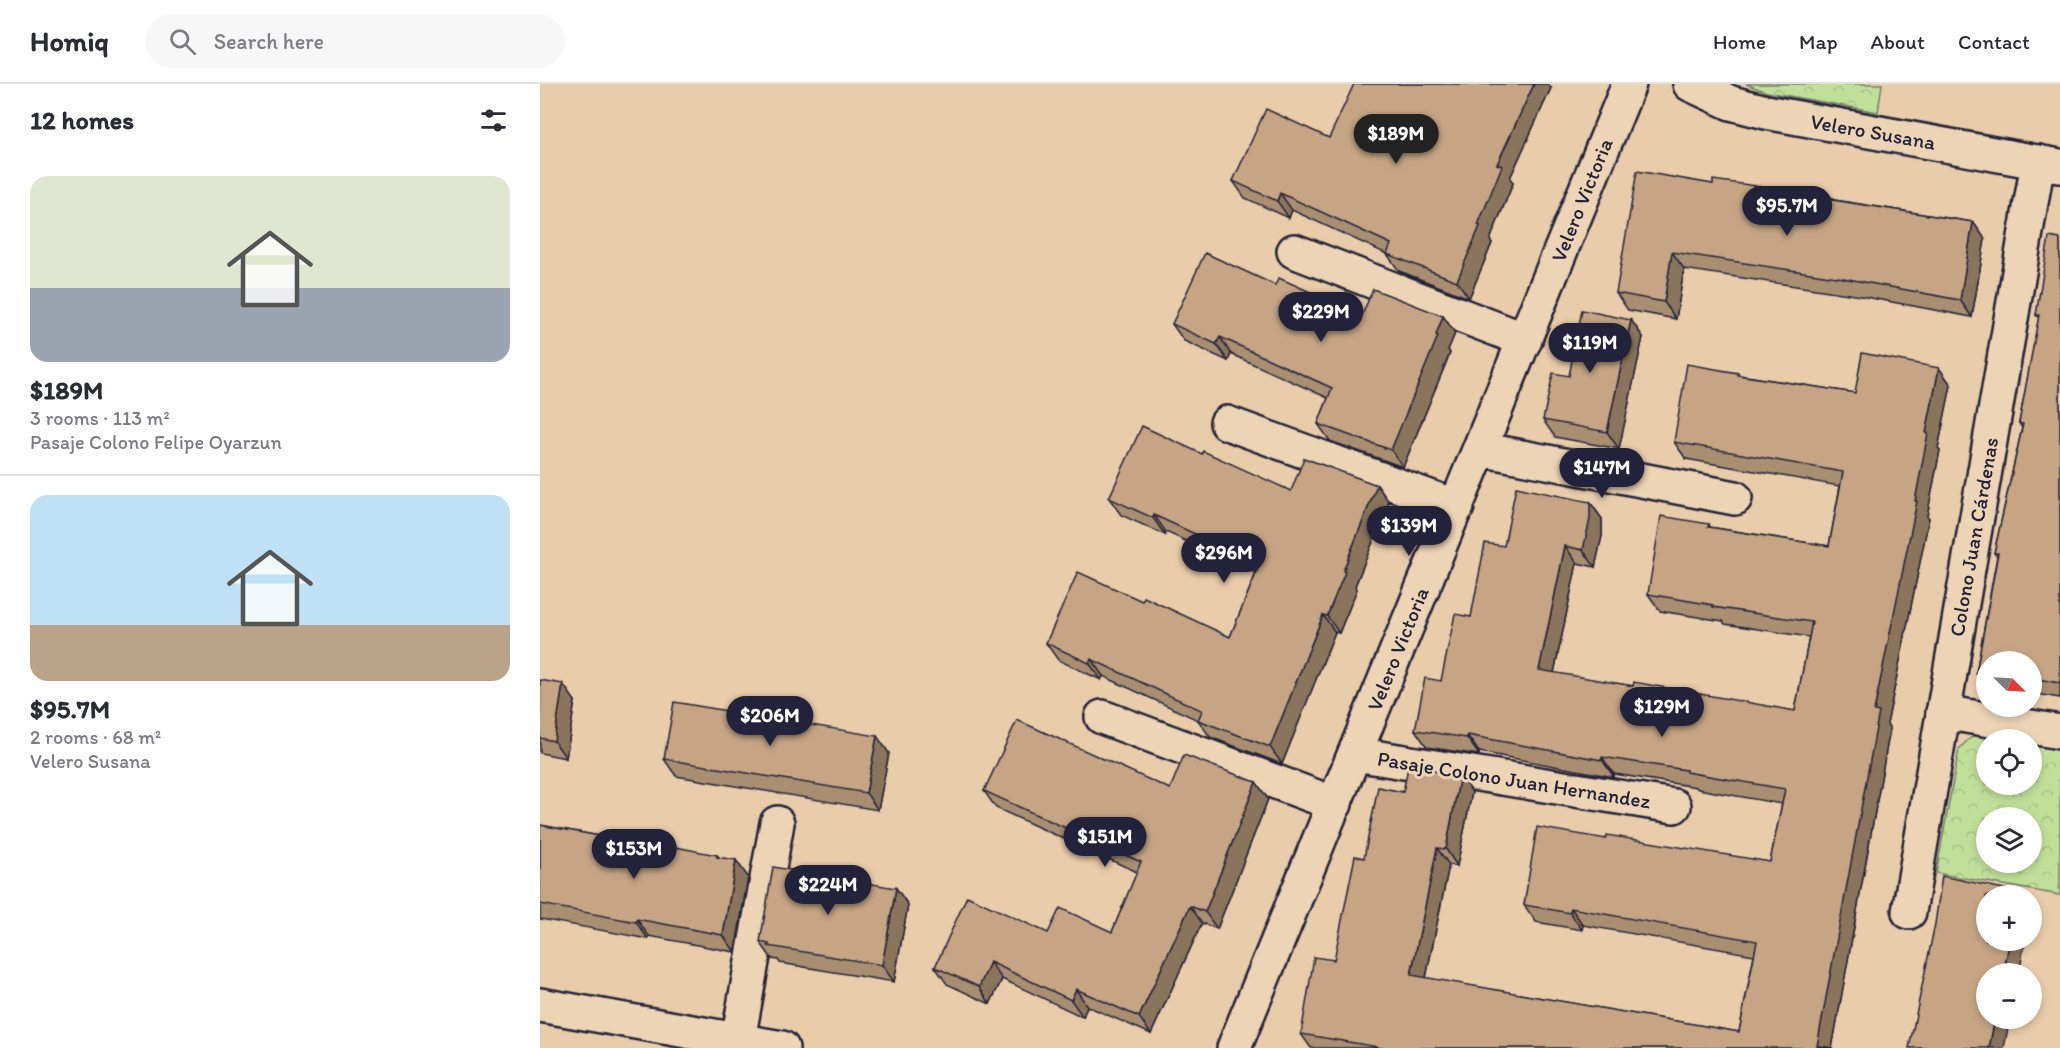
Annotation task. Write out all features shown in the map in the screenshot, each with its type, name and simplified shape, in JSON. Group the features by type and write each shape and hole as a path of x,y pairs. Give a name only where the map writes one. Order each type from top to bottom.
{"street":[{"name":"Velero Victoria","path":"1234,1048 1629,84"},
{"name":"Velero Susana","path":"1690,84 1731,103 1766,112 2049,164"},
{"name":"Colono Juan Cárdenas","path":"1909,912 1943,712 2049,164"},
{"path":"1294,251 1525,340"},
{"path":"1227,423 1457,507"},
{"path":"1480,449 1735,498"},
{"path":"1943,712 2060,732"},
{"path":"1102,717 1335,804"},
{"name":"Pasaje Colono Juan Hernandez","path":"1355,754 1674,806"},
{"path":"738,1040 777,823"},
{"path":"540,1005 782,1048"}],"green space":[{"path":"1746,84 1882,84 1878,112 1767,92"},
{"path":"1976,734 1976,795 2042,795 2042,746 2060,750 2060,895 2042,892 2042,885 2004,885 1936,873 1959,749"}],"building":[{"path":"1354,84 1534,84 1497,164 1502,166 1457,281 1387,254 1391,244 1280,193 1277,201 1233,181 1266,109 1329,138"},
{"path":"1637,171 1713,184 1713,180 1786,190 1833,198 1833,200 1973,222 1960,300 1843,278 1672,252 1664,302 1616,293"},
{"path":"2049,237 2060,239 2060,683 2042,680 2042,651 1980,651 1998,553 1994,553 2023,424 2019,423 2039,315 2036,315"},
{"path":"1205,253 1275,285 1279,278 1362,315 1373,289 1443,316 1436,335 1438,336 1391,450 1318,424 1332,388 1220,337 1216,344 1172,324"},
{"path":"1582,310 1631,320 1607,432 1543,420 1553,373 1569,376"},
{"path":"1862,353 1939,368 1926,433 1928,433 1915,501 1917,501 1874,711 1879,712 1817,1046 1833,1048 1377,1048 1301,1034 1314,957 1334,960 1355,856 1364,858 1378,787 1403,792 1408,767 1460,775 1446,849 1437,848 1411,975 1739,1032 1757,941 1571,908 1570,913 1524,905 1537,827 1606,839 1607,835 1770,862 1785,789 1686,772 1686,770 1602,757 1602,760 1467,735 1467,738 1415,730 1425,678 1441,681 1455,614 1471,617 1485,543 1504,546 1516,487 1590,502 1590,519 1583,550 1565,546 1539,670 1633,686 1634,682 1795,711 1812,622 1713,607 1713,605 1648,594 1661,516 1709,524 1708,527 1829,546 1843,472 1674,442 1687,364 1738,373 1738,375 1855,393"},
{"path":"1142,426 1291,491 1304,458 1377,485 1343,571 1345,572 1327,616 1323,615 1270,747 1198,720 1201,710 1091,659 1089,663 1046,643 1078,572 1142,601 1144,597 1230,637 1260,564 1154,515 1153,518 1109,498"},
{"path":"540,680 563,684 554,741 540,738"},
{"path":"674,702 877,736 866,793 664,759"},
{"path":"1017,720 1170,789 1184,755 1256,782 1205,912 1190,906 1139,1017 1076,989 1071,1000 990,962 979,987 935,967 967,896 1048,933 1060,908 1112,932 1141,862 984,791"},
{"path":"540,825 670,849 670,846 736,860 723,935 540,904"},
{"path":"773,867 896,888 882,965 768,946 769,944 760,942"},
{"path":"1942,876 1985,885 1976,885 1976,951 2008,951 2005,963 1976,963 1976,1029 1993,1029 1989,1048 1909,1048 1935,924"}]}
